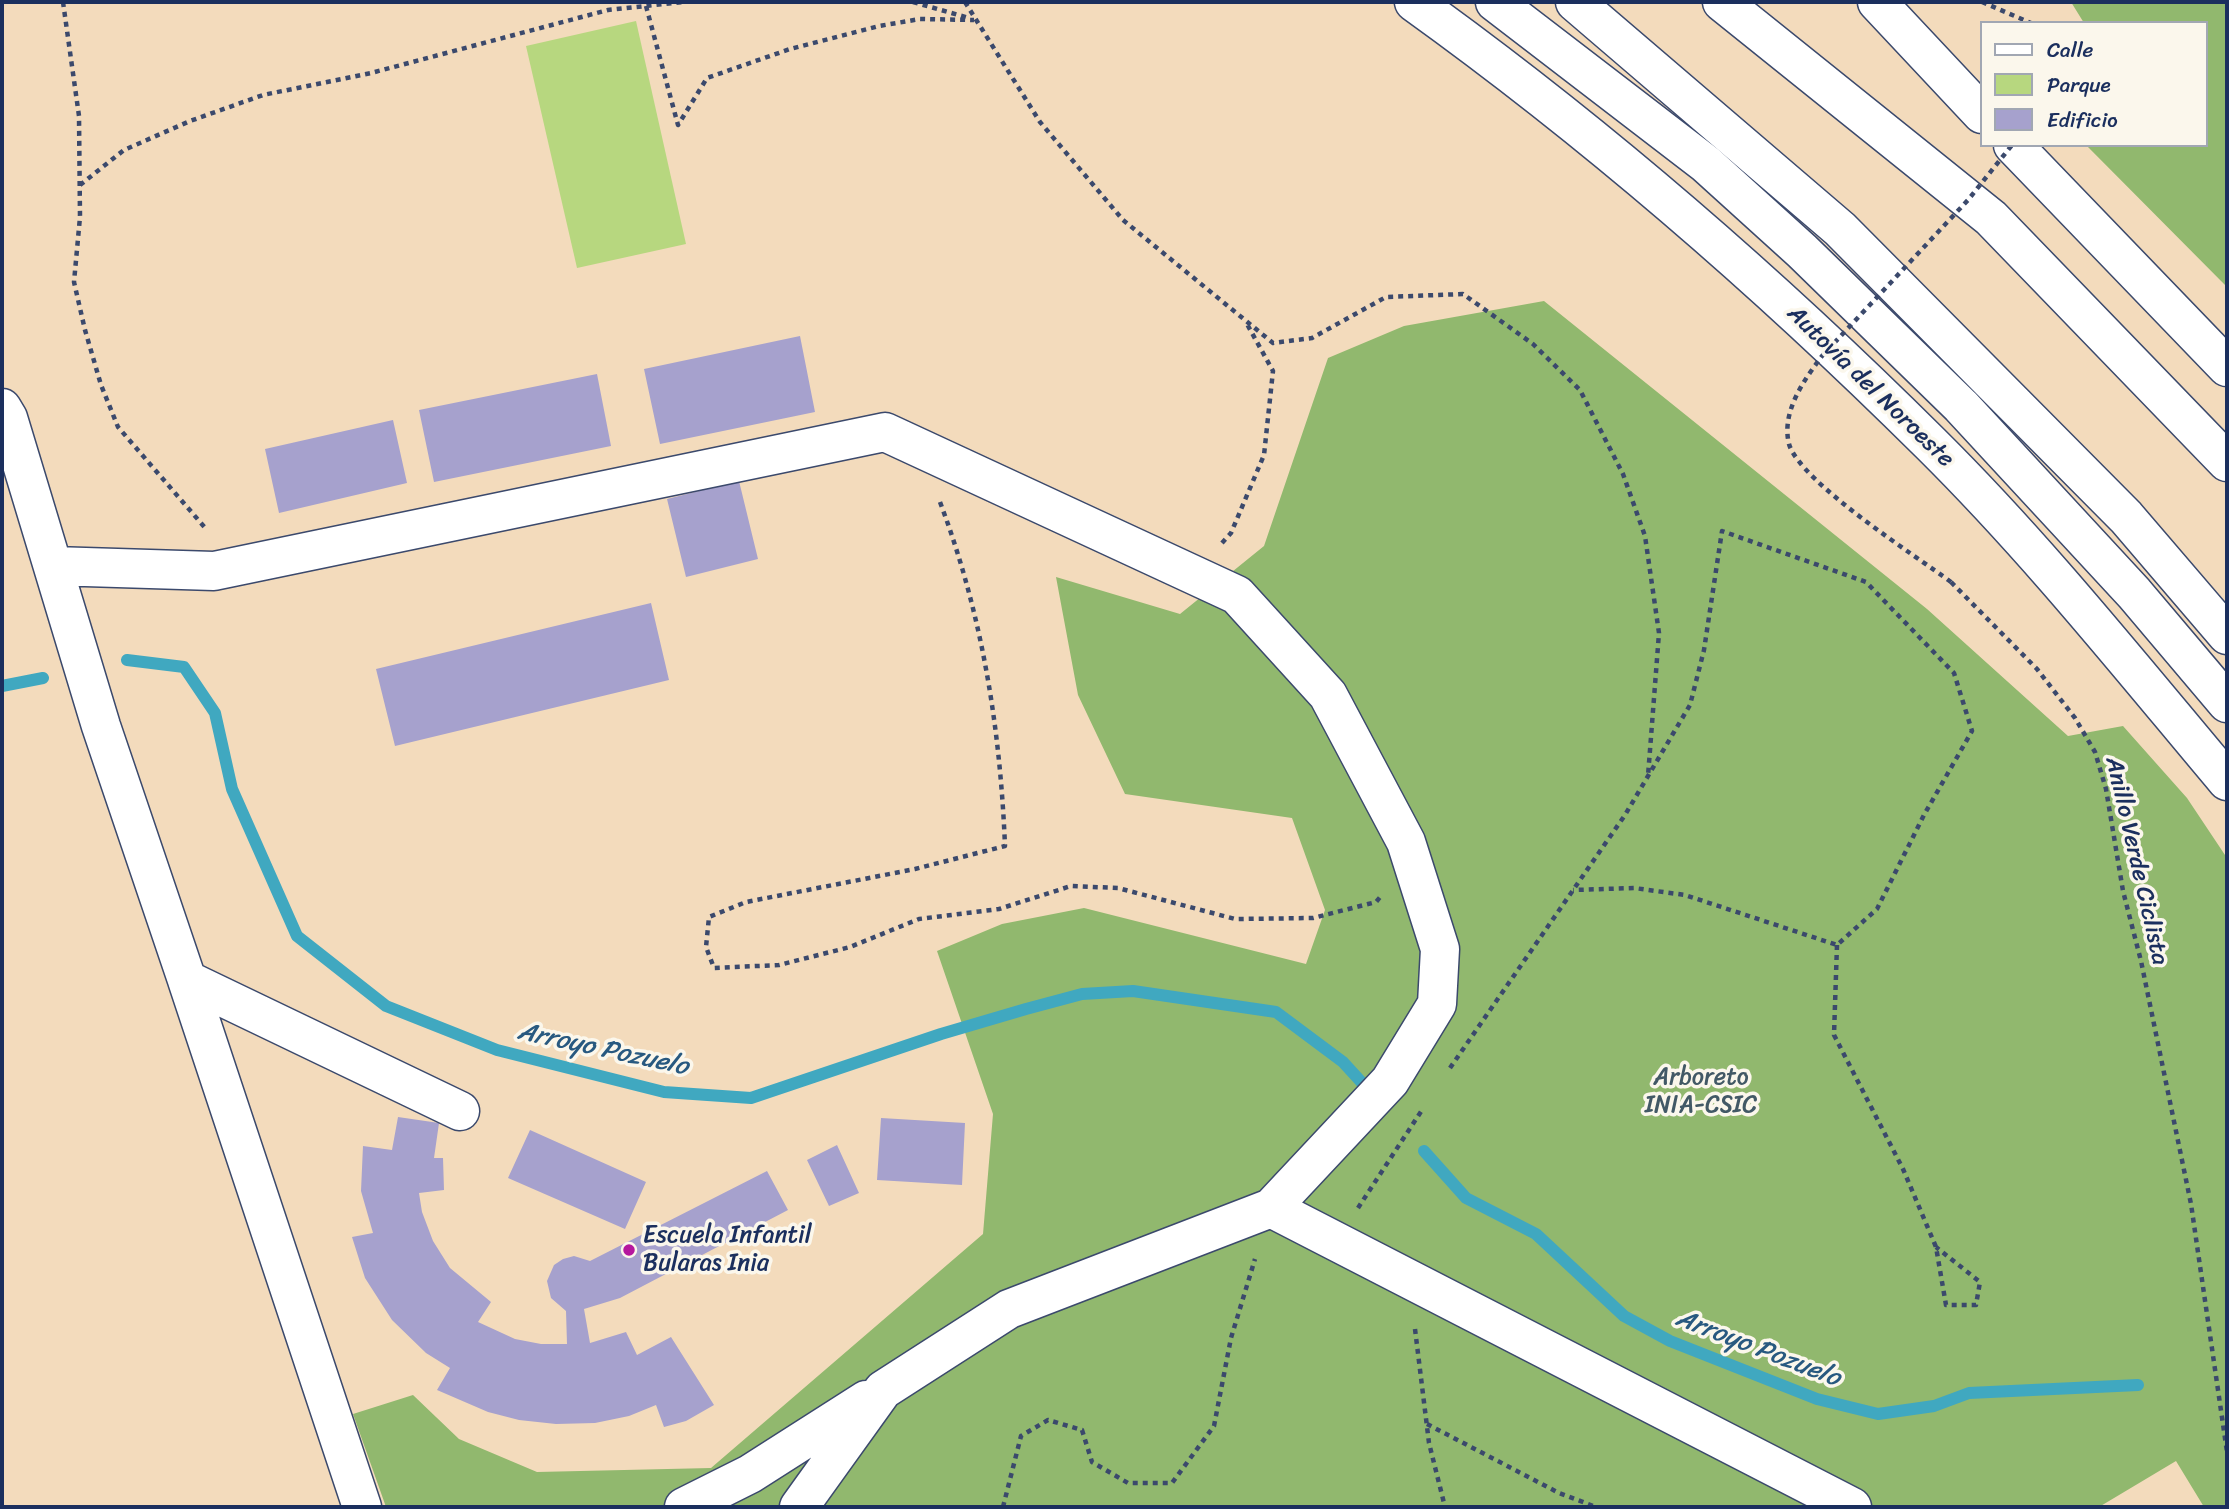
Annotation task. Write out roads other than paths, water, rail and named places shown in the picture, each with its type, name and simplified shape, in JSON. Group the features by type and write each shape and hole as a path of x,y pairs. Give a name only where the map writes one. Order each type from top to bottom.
{"main road":[{"path":"1392,2 1467,40"},
{"name":"Autovía del Noroeste","path":"1414,2 1467,40 1665,196 1745,267 1933,446 2052,574 2227,781"},
{"name":"Autovía del Noroeste","path":"1495,2 1706,164 1802,251 1961,407 2089,544 2227,703"},
{"path":"1575,2 1840,229 2126,517 2227,635"},
{"path":"1877,2 1980,112"},
{"path":"1731,5 1991,218 2221,455"},
{"name":"Autovía del Noroeste","path":"1467,40 1600,81"},
{"path":"2014,147 2227,367"},
{"path":"2,408 8,418 101,726 362,1507"},
{"path":"53,566 214,570 239,566 885,432 1237,595 1328,695 1406,842 1440,949 1437,1004 1390,1081 1271,1208 1009,1309 750,1474 684,1507"},
{"path":"187,981 460,1111"},
{"path":"1271,1208 1852,1507"},
{"path":"799,1507 883,1390"}],"waterway":[{"name":"Arroyo Pozuelo","path":"127,660 184,667 215,713 232,789 297,936 386,1006 497,1050 664,1092 751,1098 941,1034 1026,1009 1082,994 1133,991 1276,1012 1343,1062 1364,1085"},
{"name":"Arroyo Pozuelo","path":"2,686 43,678"},
{"name":"Arroyo Pozuelo","path":"1424,1151 1466,1198 1536,1234 1624,1316 1670,1341 1817,1399 1878,1414 1934,1406 1969,1393 2138,1385"}],"place":[{"name":"Escuela Infantil Bularas Inia","path":"629,1250"}],"park label":[{"name":"Arboreto INIA-CSIC","path":"1701,1092"}]}
